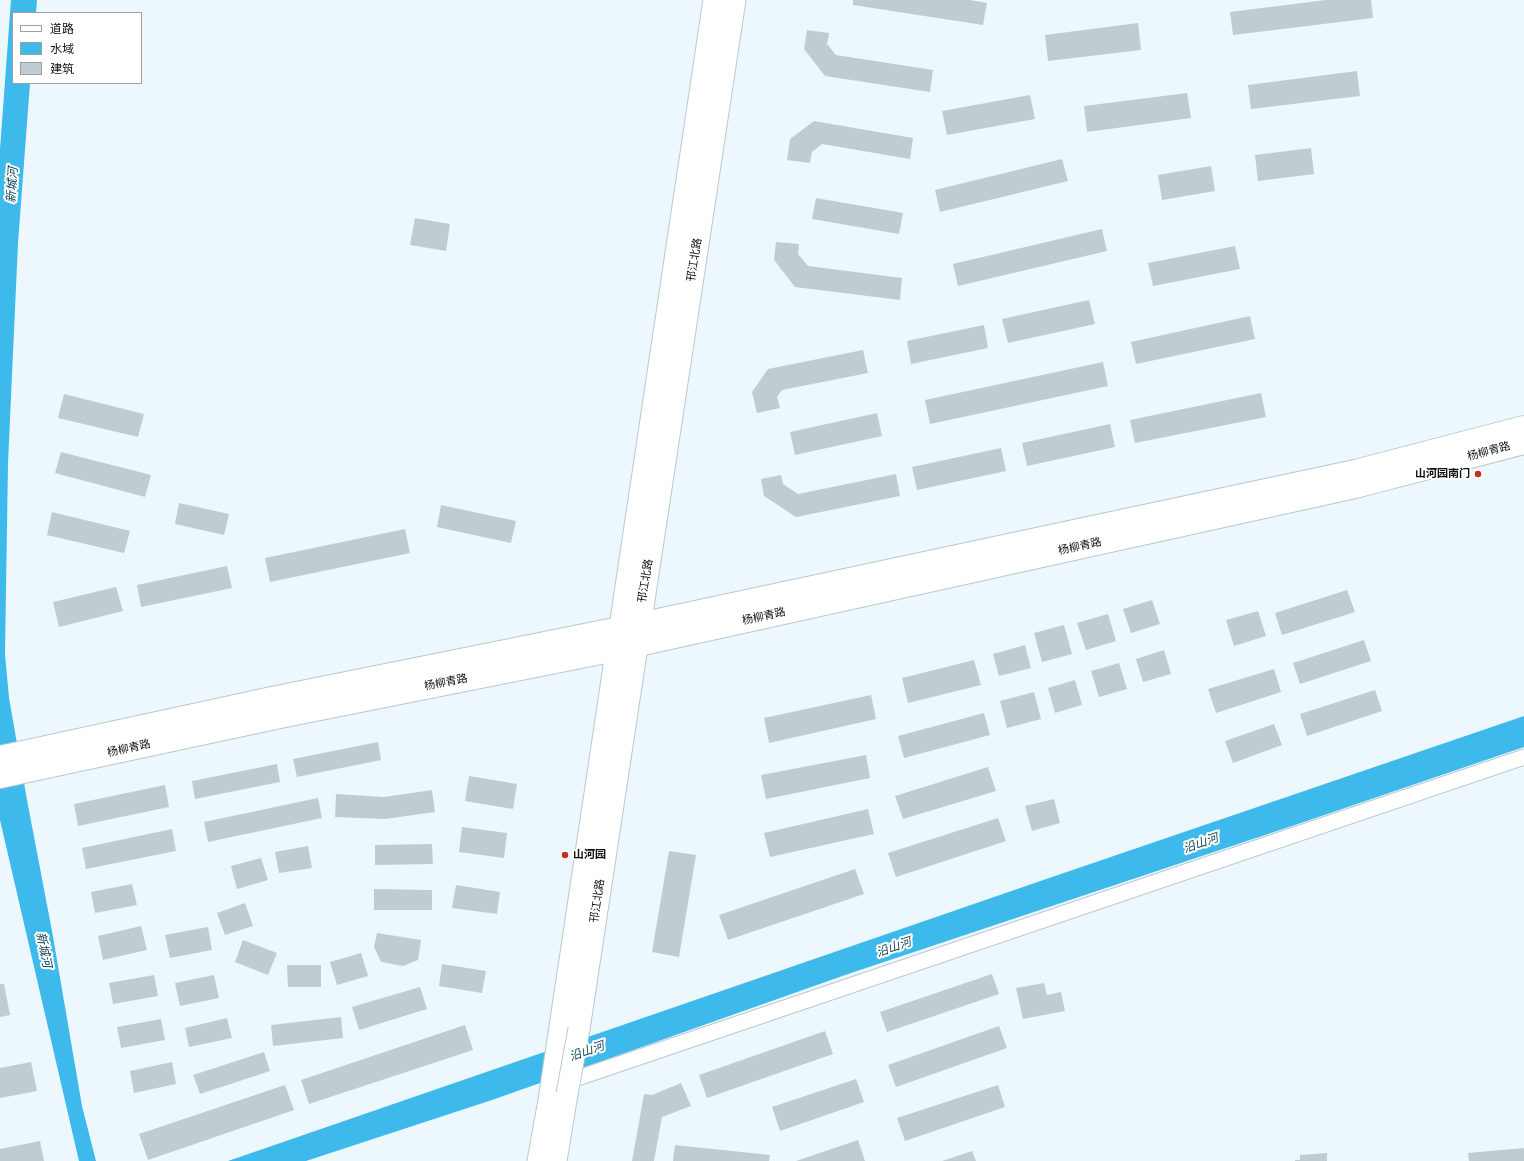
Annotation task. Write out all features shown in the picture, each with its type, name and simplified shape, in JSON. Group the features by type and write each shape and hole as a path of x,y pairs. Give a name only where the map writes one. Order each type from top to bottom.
{"main road":[{"name":"邗江北路","path":"538,1161 556,1094 579,1029 626,647 714,0"},
{"name":"邗江北路","path":"629,626 735,0"},
{"name":"杨柳青路","path":"0,777 54,755 272,698 629,626 1355,471 1524,427"},
{"name":"杨柳青路","path":"0,757 54,755 280,717 626,647 1355,487 1524,443"},
{"name":"邗江北路","path":"556,1161 556,1094 559,1035 626,647"}],"street":[{"path":"556,1094 1524,757"}],"water":[{"name":"新城河","path":"11,0 37,0 36,12 12,12 12,84 30,84 18,243 8,463 5,654 9,698 27,800 52,931 82,1106 96,1161 79,1161 0,820 0,149"},
{"name":"沿山河","path":"1524,716 1524,747 848,974 492,1100 306,1161 228,1161 1055,876"}],"building":[{"path":"853,0 970,0 987,3 983,25 853,5"},
{"path":"1326,0 1371,0 1373,18 1233,35 1230,12"},
{"path":"1138,23 1141,50 1048,61 1045,35"},
{"path":"807,30 829,33 827,44 836,55 933,70 930,92 825,76 804,49"},
{"path":"1357,71 1360,96 1251,109 1248,85"},
{"path":"1187,93 1191,118 1087,132 1084,106"},
{"path":"1030,95 1035,119 947,135 942,111"},
{"path":"814,121 913,138 910,159 822,144 812,152 810,163 787,160 790,139"},
{"path":"1311,148 1314,174 1258,181 1255,155"},
{"path":"1062,159 1068,181 940,212 935,190"},
{"path":"1211,166 1215,191 1162,200 1158,175"},
{"path":"816,198 903,213 899,234 812,219"},
{"path":"415,218 450,224 446,251 410,245"},
{"path":"1102,229 1107,251 958,286 953,264"},
{"path":"776,242 799,244 798,254 808,266 902,278 900,300 795,287 774,260"},
{"path":"1235,246 1240,269 1153,286 1148,263"},
{"path":"1089,300 1095,324 1008,343 1002,319"},
{"path":"1250,316 1255,339 1136,364 1131,342"},
{"path":"984,325 988,348 911,364 907,341"},
{"path":"863,350 868,373 782,390 777,397 780,408 757,413 752,392 768,369"},
{"path":"1103,362 1108,386 930,424 925,400"},
{"path":"1261,393 1266,417 1135,443 1130,420"},
{"path":"64,394 144,414 138,437 58,418"},
{"path":"877,413 882,436 795,455 790,432"},
{"path":"1110,424 1115,447 1027,466 1022,443"},
{"path":"1001,448 1006,471 917,490 912,467"},
{"path":"61,452 151,475 145,497 55,473"},
{"path":"896,474 900,496 796,517 764,496 761,479 781,475 783,484 798,494"},
{"path":"179,503 229,514 224,535 175,524"},
{"path":"441,505 516,521 511,543 437,527"},
{"path":"52,512 130,531 124,553 47,535"},
{"path":"405,529 410,553 270,582 265,558"},
{"path":"227,566 232,588 141,607 137,585"},
{"path":"116,587 123,611 59,627 53,602"},
{"path":"1347,590 1355,612 1282,635 1275,613"},
{"path":"1152,600 1160,624 1131,633 1123,609"},
{"path":"1258,611 1266,636 1234,646 1226,620"},
{"path":"1108,614 1116,641 1086,650 1077,623"},
{"path":"1064,625 1072,654 1042,662 1034,633"},
{"path":"1364,640 1371,661 1300,684 1293,663"},
{"path":"1025,645 1031,668 999,676 993,654"},
{"path":"1164,650 1171,674 1143,682 1136,659"},
{"path":"974,660 981,685 908,703 902,678"},
{"path":"1119,663 1127,689 1099,697 1091,671"},
{"path":"1274,669 1281,692 1216,713 1208,689"},
{"path":"1075,680 1082,705 1055,713 1048,688"},
{"path":"1375,690 1382,711 1307,736 1300,714"},
{"path":"1034,692 1041,719 1007,728 1000,701"},
{"path":"871,695 876,719 769,743 764,718"},
{"path":"984,713 990,735 904,758 898,736"},
{"path":"1274,724 1282,745 1233,763 1225,741"},
{"path":"378,742 381,760 297,777 293,759"},
{"path":"866,755 870,778 766,799 761,775"},
{"path":"277,764 280,782 195,799 192,781"},
{"path":"988,767 996,791 903,819 895,796"},
{"path":"469,776 517,784 513,809 465,801"},
{"path":"165,785 169,807 78,826 74,804"},
{"path":"432,790 435,812 385,819 335,817 336,794 384,797"},
{"path":"318,798 322,818 208,842 204,822"},
{"path":"1054,799 1060,823 1032,831 1025,806"},
{"path":"868,809 874,834 770,857 764,833"},
{"path":"998,818 1006,841 896,877 888,853"},
{"path":"462,827 507,833 504,858 459,852"},
{"path":"172,829 176,851 86,869 82,848"},
{"path":"432,844 433,864 375,865 375,845"},
{"path":"308,846 312,868 279,873 275,852"},
{"path":"669,851 696,855 679,957 652,952"},
{"path":"261,858 268,880 237,889 231,866"},
{"path":"855,869 864,894 728,940 719,915"},
{"path":"132,884 137,905 95,913 91,892"},
{"path":"456,885 500,892 497,914 452,908"},
{"path":"374,889 432,890 432,910 374,910"},
{"path":"245,903 253,926 225,935 217,913"},
{"path":"141,926 147,950 103,960 98,936"},
{"path":"208,927 212,950 170,958 165,935"},
{"path":"377,933 421,940 418,960 403,966 381,962 374,947"},
{"path":"243,940 277,953 268,975 235,962"},
{"path":"361,953 368,976 337,985 330,962"},
{"path":"442,964 486,971 482,993 439,986"},
{"path":"287,965 321,965 321,987 288,987"},
{"path":"992,974 999,994 887,1032 880,1012"},
{"path":"154,975 158,996 113,1004 109,983"},
{"path":"214,975 219,998 180,1006 175,983"},
{"path":"1044,983 1047,995 1061,992 1065,1011 1023,1019 1016,988"},
{"path":"0,984 4,984 10,1015 0,1017"},
{"path":"420,987 427,1009 359,1030 352,1007"},
{"path":"341,1017 343,1038 273,1046 271,1025"},
{"path":"227,1018 232,1038 189,1047 185,1028"},
{"path":"161,1019 165,1040 121,1048 117,1027"},
{"path":"465,1025 473,1050 309,1104 301,1080"},
{"path":"999,1026 1007,1048 896,1087 888,1065"},
{"path":"825,1031 833,1054 707,1098 699,1075"},
{"path":"264,1052 270,1071 200,1094 193,1075"},
{"path":"31,1062 37,1091 0,1098 0,1068"},
{"path":"172,1062 176,1084 134,1093 130,1071"},
{"path":"856,1079 864,1102 780,1131 772,1107"},
{"path":"681,1083 691,1106 662,1117 654,1161 632,1161 644,1094 652,1095"},
{"path":"285,1085 294,1110 148,1160 139,1134"},
{"path":"998,1085 1005,1107 905,1141 897,1118"},
{"path":"858,1140 865,1161 796,1161"},
{"path":"40,1141 44,1161 0,1161 0,1149"},
{"path":"675,1145 770,1155 769,1161 673,1161"},
{"path":"1524,1148 1524,1161 1469,1161 1468,1153"},
{"path":"972,1151 976,1161 942,1161"},
{"path":"1327,1153 1327,1161 1295,1161 1300,1160 1300,1155"}],"place":[{"name":"山河园南门","path":"1478,474"},
{"name":"山河园","path":"565,855"}]}
